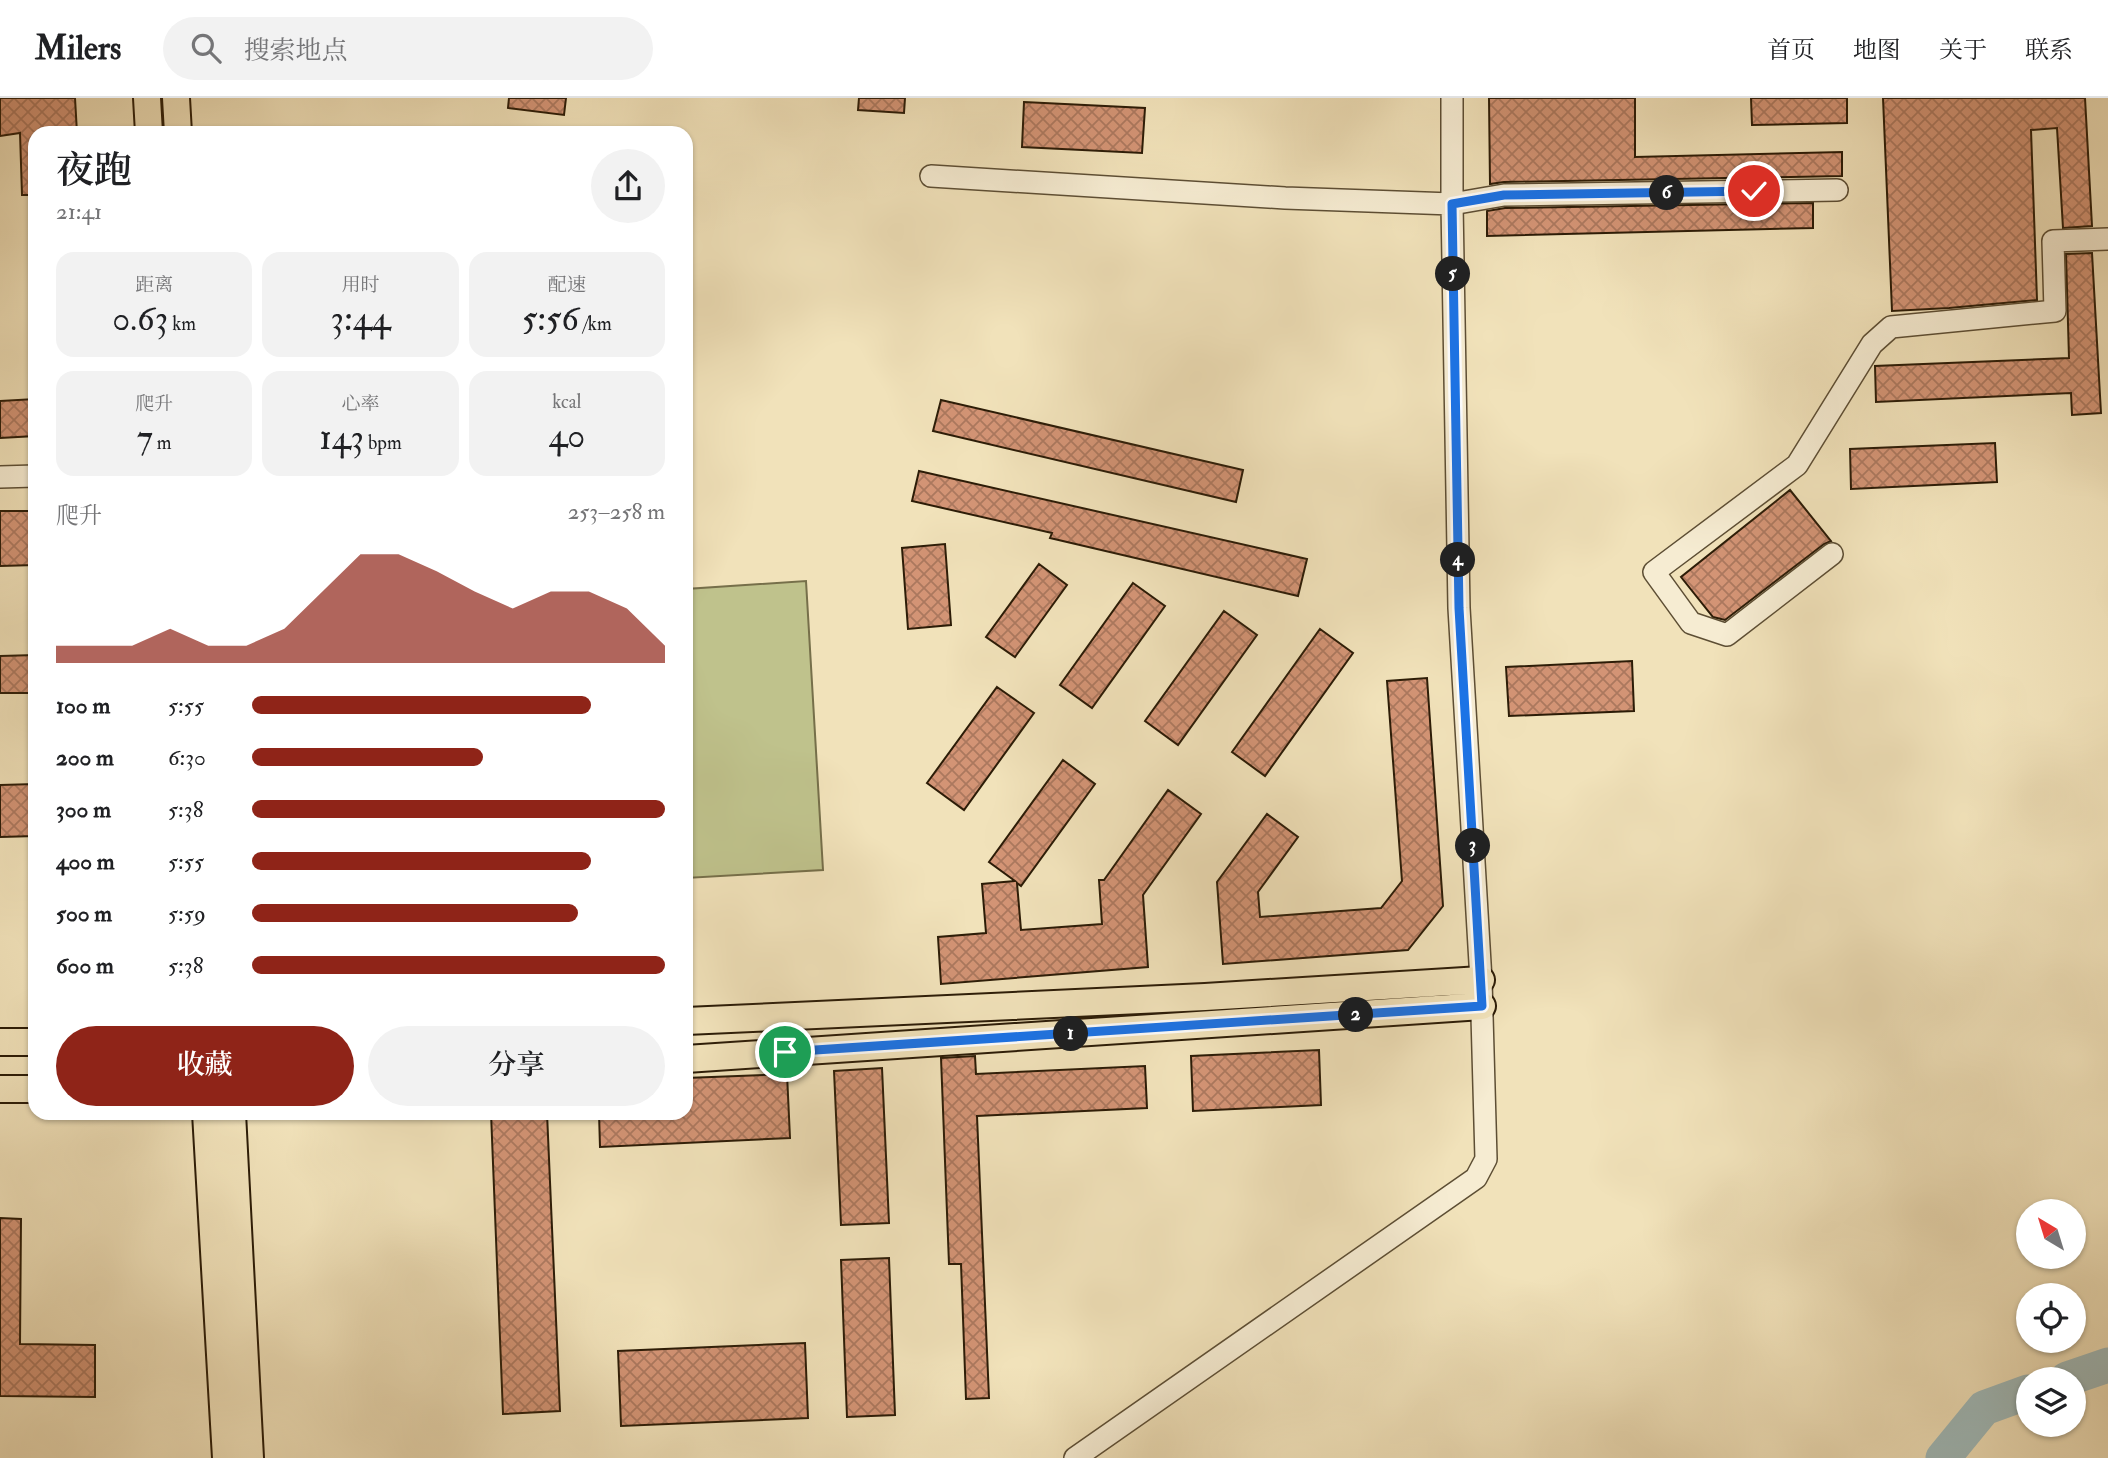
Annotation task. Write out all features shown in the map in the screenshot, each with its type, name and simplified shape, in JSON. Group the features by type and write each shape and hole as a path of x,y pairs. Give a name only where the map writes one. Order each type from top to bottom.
{"main road":[{"path":"147,98 149,126"},
{"path":"176,98 178,126"},
{"path":"693,1021 1219,996 1481,980"},
{"path":"693,1059 1482,1006"},
{"path":"0,1042 28,1042"},
{"path":"0,1089 28,1089"},
{"path":"206,1120 226,1458"},
{"path":"232,1120 250,1458"}],"street":[{"path":"1075,1458 1476,1178 1486,1159 1481,980 1459,608 1452,98"},
{"path":"931,176 1285,198 1452,204 1504,195 1837,190"},
{"path":"1832,554 1727,635 1691,623 1654,572 1797,465 1872,344 1891,327 2055,311 2053,242 2108,239"},
{"path":"0,477 28,476"}],"green space":[{"path":"806,581 823,870 693,878 693,589"}],"building":[{"path":"0,98 75,98 77,126 28,126 28,195 22,195 20,133 0,136"},
{"path":"509,98 566,98 564,115 508,108"},
{"path":"859,98 905,98 904,113 858,110"},
{"path":"1489,98 1635,98 1635,157 1842,152 1842,176 1490,184"},
{"path":"1751,98 1847,98 1847,123 1752,125"},
{"path":"1883,98 2085,98 2092,226 2063,228 2057,128 2031,130 2037,300 1892,311"},
{"path":"1024,102 1145,108 1142,153 1022,147"},
{"path":"1813,203 1813,228 1487,236 1487,211 1505,208"},
{"path":"2092,253 2101,413 2072,415 2071,393 1876,402 1875,366 2069,358 2066,254"},
{"path":"28,399 28,436 0,438 0,401"},
{"path":"941,400 1243,470 1236,502 933,431"},
{"path":"1995,443 1997,482 1851,489 1850,449"},
{"path":"919,471 1307,559 1298,596 1050,538 1052,533 912,501"},
{"path":"1790,490 1831,541 1725,620 1713,617 1681,577"},
{"path":"0,511 28,511 28,565 0,566"},
{"path":"945,544 951,625 908,629 902,548"},
{"path":"1039,564 1067,585 1015,657 986,637"},
{"path":"1133,583 1165,606 1092,708 1060,685"},
{"path":"1224,611 1257,635 1178,745 1145,721"},
{"path":"1320,629 1353,653 1265,776 1232,752"},
{"path":"28,655 28,693 0,693 0,656"},
{"path":"1632,661 1634,711 1509,716 1506,667"},
{"path":"1427,678 1443,906 1408,950 1223,964 1217,882 1267,814 1298,837 1258,892 1260,917 1381,908 1402,881 1387,681"},
{"path":"997,687 1034,713 964,810 927,783"},
{"path":"1063,760 1095,784 1021,886 1017,883 1021,930 1102,924 1099,880 1104,880 1168,790 1201,814 1143,895 1148,967 941,984 938,937 986,933 982,884 1015,881 989,862"},
{"path":"28,784 28,836 0,837 0,785"},
{"path":"1319,1050 1321,1105 1193,1111 1191,1056"},
{"path":"975,1056 976,1074 1145,1066 1147,1108 977,1116 989,1398 966,1399 961,1264 949,1264 941,1058"},
{"path":"882,1068 889,1223 841,1225 834,1071"},
{"path":"787,1074 790,1138 600,1147 599,1120 693,1120 693,1078"},
{"path":"491,1120 547,1120 560,1411 503,1414"},
{"path":"0,1218 21,1219 20,1344 95,1345 95,1397 0,1396"},
{"path":"889,1258 895,1415 847,1417 841,1260"},
{"path":"805,1343 808,1418 621,1426 618,1351"}],"waterway":[{"path":"2086,1373 2108,1365"},
{"path":"1943,1458 1984,1408 2016,1396"}],"route":[{"path":"785,1052 1482,1006 1459,608 1452,204 1504,195 1754,191"}]}
